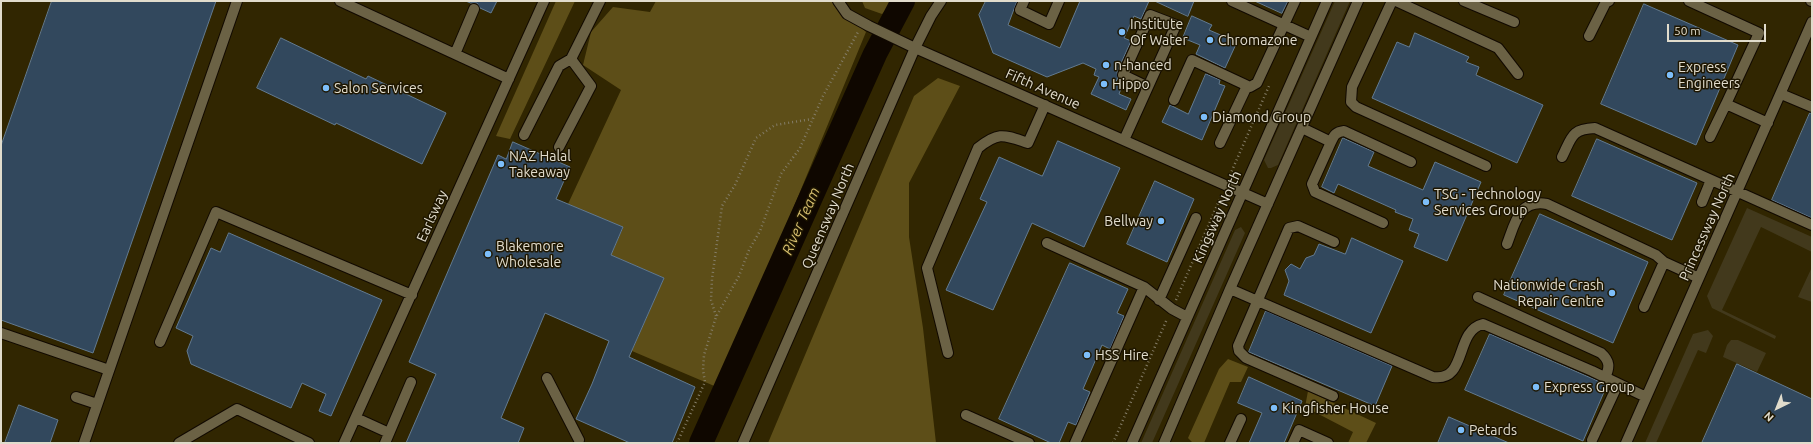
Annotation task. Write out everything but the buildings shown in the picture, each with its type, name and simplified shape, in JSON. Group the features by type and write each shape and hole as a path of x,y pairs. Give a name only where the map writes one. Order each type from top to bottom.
{"street":[{"path":"84,443 237,1"},
{"name":"Earlsway","path":"344,443 544,1"},
{"path":"524,135 559,66 571,59 600,1"},
{"name":"Fifth Avenue","path":"838,1 847,14 866,25 1268,204"},
{"name":"Queensway North","path":"743,443 915,48 931,16 941,1"},
{"path":"1024,1 1020,10 1049,24 1059,1"},
{"path":"1232,1 1311,37"},
{"path":"1174,100 1192,60 1247,86 1250,87 1257,83 1295,1"},
{"name":"Kingsway North","path":"1132,443 1244,193 1327,1"},
{"path":"1164,443 1230,289 1358,1"},
{"path":"1392,1 1352,87 1350,96 1351,102 1356,107 1486,166"},
{"path":"1396,1 1498,48 1518,74"},
{"path":"1464,1 1514,22"},
{"path":"1589,36 1606,2 1609,1"},
{"path":"1689,1 1759,33 1710,137"},
{"path":"346,2 509,79"},
{"path":"455,54 474,9"},
{"path":"1124,140 1176,26 1150,15 1123,75 1148,87"},
{"name":"Princessway North","path":"1626,443 1812,22"},
{"path":"559,147 591,86 571,59"},
{"path":"1220,143 1247,86"},
{"path":"1781,94 1812,107"},
{"path":"1726,104 1768,123"},
{"path":"948,353 927,268 978,148 991,138 1007,136 1028,143 1045,105"},
{"path":"1302,128 1331,142"},
{"path":"1562,157 1574,133 1584,128 1595,128 1812,225"},
{"path":"1383,223 1315,192 1312,188 1312,184 1334,135 1338,132 1344,131 1412,162"},
{"path":"1702,202 1711,180"},
{"path":"1507,244 1518,217 1523,210 1538,202 1547,204 1656,255 1664,262 1699,278"},
{"path":"160,342 216,212 412,295"},
{"path":"1159,300 1196,218"},
{"path":"1332,396 1241,355 1239,351 1240,340 1288,228 1298,226 1334,242"},
{"path":"1047,243 1144,287 1159,300 1187,318"},
{"path":"1644,307 1664,262"},
{"path":"1075,443 1144,287"},
{"path":"1230,289 1433,377 1442,378 1449,375 1455,367 1468,334 1475,326 1482,324 1646,397"},
{"path":"1478,297 1601,353 1607,358 1609,363 1609,369 1605,378"},
{"path":"1,333 109,370"},
{"path":"547,378 581,442"},
{"path":"385,443 411,382"},
{"path":"1592,440 1618,384"},
{"path":"76,397 97,404"},
{"path":"180,443 237,409 298,441 309,443"},
{"path":"966,415 1029,443"},
{"path":"356,418 389,433"},
{"path":"1230,443 1241,419"},
{"path":"1293,443 1298,430 1328,443"}],"path":[{"path":"677,443 705,382 703,370 704,355 716,317 739,276 749,250 760,231 781,174 800,148 823,96 866,25"},
{"path":"1113,443 1273,79"},
{"path":"716,317 711,300 712,279 722,206 735,185 756,138 775,125 813,119"}],"shaded area":[{"path":"1,1 1812,1 1812,443 1,443"},
{"path":"556,1 575,1 510,139 496,136"},
{"path":"656,1 833,1 866,32 719,388 632,351 664,278 611,255 623,228 568,204 621,90 583,65 591,32 613,7 650,12"},
{"path":"862,1 896,1 882,14 865,8"},
{"path":"1335,1 1350,1 1278,165 1268,168 1264,160"},
{"path":"938,78 960,86 909,183 909,237 923,328 936,443 768,443 914,96"},
{"path":"1747,208 1812,237 1812,252 1761,227 1722,310 1776,336 1775,339 1712,308 1707,296"},
{"path":"1241,227 1245,233 1152,443 1141,443 1235,230"},
{"path":"1812,267 1812,302 1798,297"},
{"path":"1708,330 1713,336 1706,353 1698,350 1656,443 1645,443 1693,334"},
{"path":"1731,340 1738,340 1766,353 1757,372 1723,357 1727,345"},
{"path":"1228,359 1248,367 1241,382 1230,382 1204,443 1193,443 1188,438 1219,369"},
{"path":"1308,391 1376,423 1366,443 1348,443 1353,432 1305,407"}],"waterway":[{"name":"River Team","path":"701,443 875,54 903,1"}],"place":[{"name":"Institute Of Water","path":"1122,32"},
{"name":"Chromazone","path":"1210,40"},
{"name":"n-hanced","path":"1106,65"},
{"name":"Express Engineers","path":"1670,75"},
{"name":"Hippo","path":"1104,84"},
{"name":"Salon Services","path":"326,88"},
{"name":"Diamond Group","path":"1204,117"},
{"name":"NAZ Halal Takeaway","path":"501,164"},
{"name":"TSG - Technology Services Group","path":"1426,202"},
{"name":"Bellway","path":"1161,221"},
{"name":"Blakemore Wholesale","path":"488,254"},
{"name":"Nationwide Crash Repair Centre","path":"1612,293"},
{"name":"HSS Hire","path":"1087,355"},
{"name":"Express Group","path":"1536,387"},
{"name":"Kingfisher House","path":"1274,408"},
{"name":"Petards","path":"1461,430"}]}
